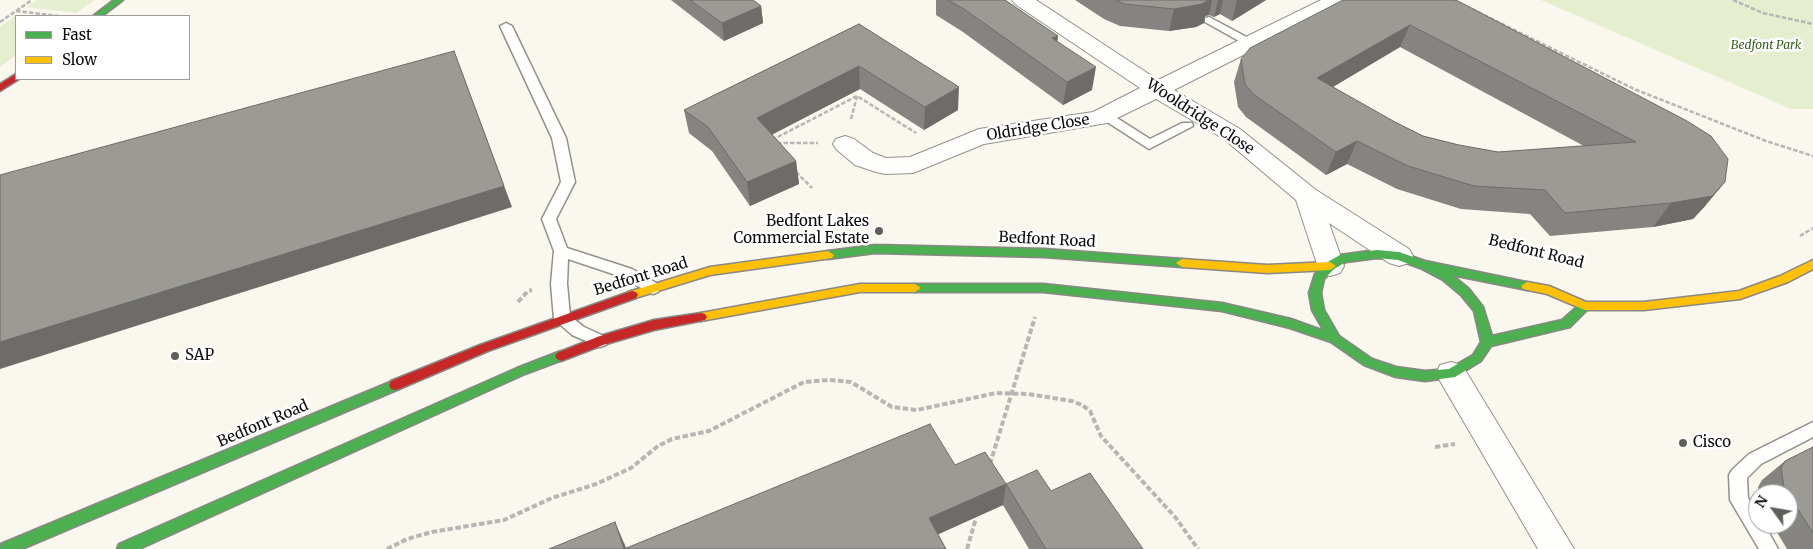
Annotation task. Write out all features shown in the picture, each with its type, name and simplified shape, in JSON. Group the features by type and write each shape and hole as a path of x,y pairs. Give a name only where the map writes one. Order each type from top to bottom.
{"street":[{"path":"99,15 119,0"},
{"name":"Wooldridge Close","path":"1022,0 1158,90 1232,134 1308,196 1399,256"},
{"name":"Oldridge Close","path":"845,144 864,159 885,166 912,165 979,137 1099,118 1337,0"},
{"path":"0,88 15,77"},
{"path":"1308,196 1330,266 1319,278 1315,293 1318,310 1335,339"},
{"name":"Bedfont Road","path":"6,549 484,348 562,319 710,271 875,249 1044,254 1267,269 1330,266 1344,258 1377,254 1399,256 1424,265 1549,290 1585,306 1644,306 1740,294 1784,279 1813,264"},
{"name":"Bedfont Road","path":"1424,265 1446,277 1465,292 1479,310 1486,342"},
{"path":"124,549 521,371 600,341 654,325 860,288 1043,288 1222,307 1291,324 1335,339 1368,362 1396,372 1426,376 1451,374 1477,358 1486,342 1566,324 1585,306"},
{"path":"1451,374 1557,549"}],"lane":[{"path":"1209,20 1250,43"},
{"path":"506,26 559,138 568,182 549,219 561,251 559,284 562,319 578,331 600,341"},
{"path":"1106,115 1149,146 1187,126"},
{"path":"561,251 627,273 653,288"},
{"path":"1770,549 1739,500 1738,475 1755,459 1813,430"}],"path":[{"path":"0,22 32,0"},
{"path":"1733,0 1763,13 1813,24"},
{"path":"1471,8 1634,89 1766,141 1813,156"},
{"path":"16,11 50,15"},
{"path":"845,144 766,143 857,96 924,138"},
{"path":"792,169 812,188"},
{"path":"1798,237 1813,228"},
{"path":"989,470 1036,310"},
{"path":"387,549 407,539 432,532 504,520 552,498 596,484 631,468 658,446 672,439 709,431 804,382 829,380 851,382 892,407 917,410 974,397 1012,394 1072,401 1090,411 1101,436 1176,518 1198,549"},
{"path":"1435,447 1463,443"},
{"path":"966,549 976,518"}],"green space":[{"path":"37,0 95,0 76,13 26,7"},
{"name":"Bedfont Park","path":"1541,0 1813,0 1813,109 1791,109"},
{"path":"15,16 15,56 0,67 0,27"}],"building":[{"path":"690,0 753,0 761,6 722,23"},
{"path":"948,0 1005,0 1058,36 1052,38 1096,67 1067,82 964,9"},
{"path":"1116,0 1209,0 1202,4 1174,9 1124,4"},
{"path":"1343,0 1458,1 1687,121 1711,136 1728,159 1725,182 1712,196 1671,203 1565,213 1545,190 1474,186 1408,166 1357,141 1336,152 1253,94 1245,84 1241,59 1250,48","holes":["1410,25 1636,142 1498,152 1459,145 1423,136 1317,78"]},
{"path":"859,24 959,87 925,107 859,66 757,118 796,161 747,182 708,127 684,110"},
{"path":"454,51 504,186 0,342 0,175"},
{"path":"930,424 955,465 985,452 1006,484 929,518 946,549 624,549"},
{"path":"1813,447 1813,533 1798,509 1798,484 1784,484 1781,468 1785,461"},
{"path":"1037,470 1051,491 1090,473 1143,549 1046,549 1006,484"},
{"path":"615,522 624,549 549,549"}],"traffic: fast":[{"path":"98,15 119,0"},
{"path":"828,255 875,249 1044,253 1182,263"},
{"path":"1424,265 1447,277 1465,292 1479,310 1487,342 1477,358 1451,374 1425,376 1396,372 1368,362 1335,339 1318,310 1315,293 1319,277 1330,266 1344,258 1377,254 1399,256 1424,265 1527,286"},
{"path":"915,288 1043,288 1222,307 1291,324 1335,339"},
{"path":"1487,342 1566,324 1585,306"},
{"path":"124,549 521,371 561,356"},
{"path":"6,549 395,385"}],"traffic: slow":[{"path":"632,295 710,271 828,255"},
{"path":"1182,263 1267,269 1330,266"},
{"path":"1527,286 1549,290 1585,306 1644,306 1740,295 1784,279 1813,264"},
{"path":"701,317 860,288 915,288"}],"traffic: jam":[{"path":"0,88 15,78"},
{"path":"395,385 484,348 632,295"},
{"path":"561,356 600,341 654,325 701,317"}],"place":[{"name":"Bedfont Lakes Commercial Estate","path":"879,231"},
{"name":"SAP","path":"175,356"},
{"name":"Cisco","path":"1683,443"}]}
